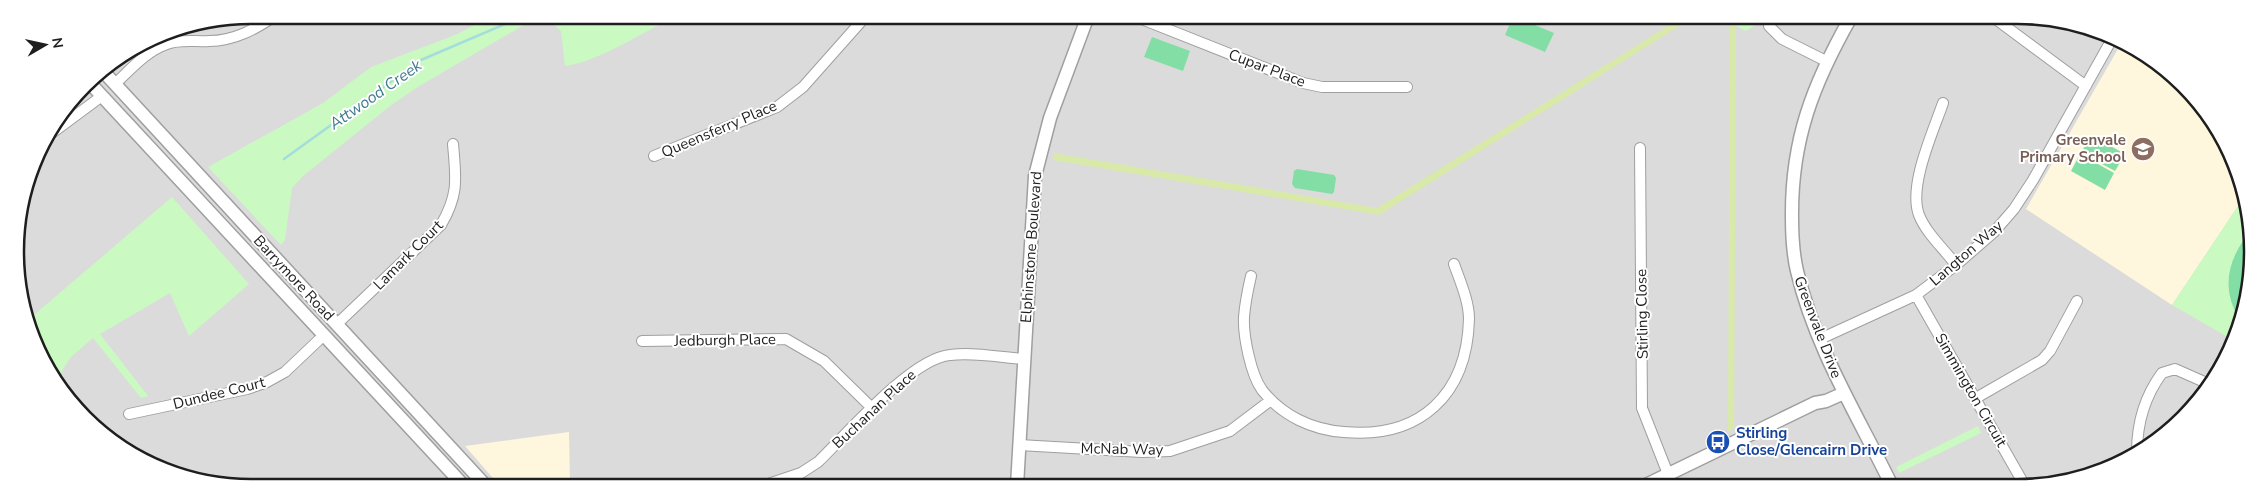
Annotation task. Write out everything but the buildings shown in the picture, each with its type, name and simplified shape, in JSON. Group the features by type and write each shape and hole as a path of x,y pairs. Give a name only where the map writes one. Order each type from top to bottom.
{"street":[{"path":"61,126 102,96 149,53 168,43 212,42 233,38 263,24"},
{"name":"Queensferry Place","path":"654,156 777,107 802,87 859,24"},
{"name":"Elphinstone Boulevard","path":"1017,479 1035,176 1050,118 1085,24"},
{"name":"Cupar Place","path":"1154,24 1303,83 1322,87 1407,87"},
{"name":"Greenvale Drive","path":"1847,24 1826,61 1801,130 1792,198 1792,231 1796,269 1820,340 1888,479"},
{"path":"2001,24 2086,86"},
{"path":"1769,26 1782,39 1826,61"},
{"name":"Langton Way","path":"1820,340 1916,295 1956,265 1994,232 2014,209 2057,140 2109,44"},
{"name":"Barrymore Road","path":"107,75 480,479"},
{"name":"Barrymore Road","path":"93,87 458,479"},
{"path":"1943,103 1916,185 1916,202 1925,226 1956,265"},
{"name":"Lamark Court","path":"337,324 441,225 451,208 456,186 453,144"},
{"name":"Stirling Close","path":"1640,148 1642,408 1668,474"},
{"path":"1250,276 1244,318 1249,358 1261,389 1290,416 1327,431 1366,434 1413,424 1443,399 1464,362 1469,318 1463,287 1454,264"},
{"name":"Simmington Circuit","path":"1916,295 2021,479"},
{"path":"1976,398 2042,360 2050,351 2077,301"},
{"path":"324,335 337,324"},
{"name":"Dundee Court","path":"128,414 247,389 267,382 284,372 324,335"},
{"name":"Jedburgh Place","path":"642,341 786,339 824,361 872,409"},
{"name":"Buchanan Place","path":"783,479 801,473 818,462 908,374 927,362 948,354 1023,359"},
{"path":"2137,444 2139,421 2162,373 2175,369 2203,382"},
{"path":"1658,479 1843,389"},
{"name":"McNab Way","path":"1019,446 1142,452 1170,451 1230,431 1272,400"}],"shaded area":[{"path":"237,24 2031,24 2061,28 2090,36 2117,47 2143,62 2167,80 2188,101 2214,138 2232,178 2240,207 2244,237 2244,266 2240,296 2227,339 2206,378 2178,413 2143,441 2104,462 2061,475 2031,479 237,479 207,475 178,467 151,456 125,441 101,423 80,402 54,365 36,325 28,296 24,266 24,237 28,207 41,164 62,125 90,90 125,62 164,41 207,28"},
{"name":"Greenvale Primary School","path":"2119,48 2143,62 2167,80 2188,101 2206,125 2221,151 2232,178 2239,204 2172,305 2026,209"},
{"path":"569,432 570,479 494,479 465,446"}],"green space":[{"path":"477,24 526,24 416,88 390,106 303,176 292,188 285,240 281,245 208,167 323,103 371,67 455,35"},
{"path":"553,24 661,24 604,54 565,66 561,31"},
{"path":"1510,24 1532,24 1554,33 1545,52 1505,35"},
{"path":"1671,24 1679,24 1679,26 1379,215 1053,160 1054,153 1377,208"},
{"path":"1679,24 1755,24 1746,31 1736,26 1679,26"},
{"path":"1730,26 1736,26 1734,429 1728,431"},
{"path":"1152,37 1190,51 1183,71 1144,57"},
{"path":"2091,135 2125,154 2115,171 2081,153"},
{"path":"2080,154 2114,173 2105,190 2071,171"},
{"path":"1297,169 1334,175 1336,178 1334,192 1332,194 1295,188 1292,184 1294,171"},
{"path":"172,197 249,284 189,336 170,293 100,334 148,396 141,398 93,338 71,357 60,374 41,339 33,315"},
{"path":"2239,204 2244,237 2244,266 2240,296 2228,337 2172,305"},
{"path":"2244,240 2244,266 2240,296 2236,312 2230,298 2229,276 2231,265"},
{"path":"1978,426 1981,433 1899,473 1896,467"}],"waterway":[{"name":"Attwood Creek","path":"284,159 421,60 505,24"}],"place":[{"name":"Greenvale Primary School","path":"2143,149"},
{"name":"Stirling Close/Glencairn Drive","path":"1718,442"}]}
